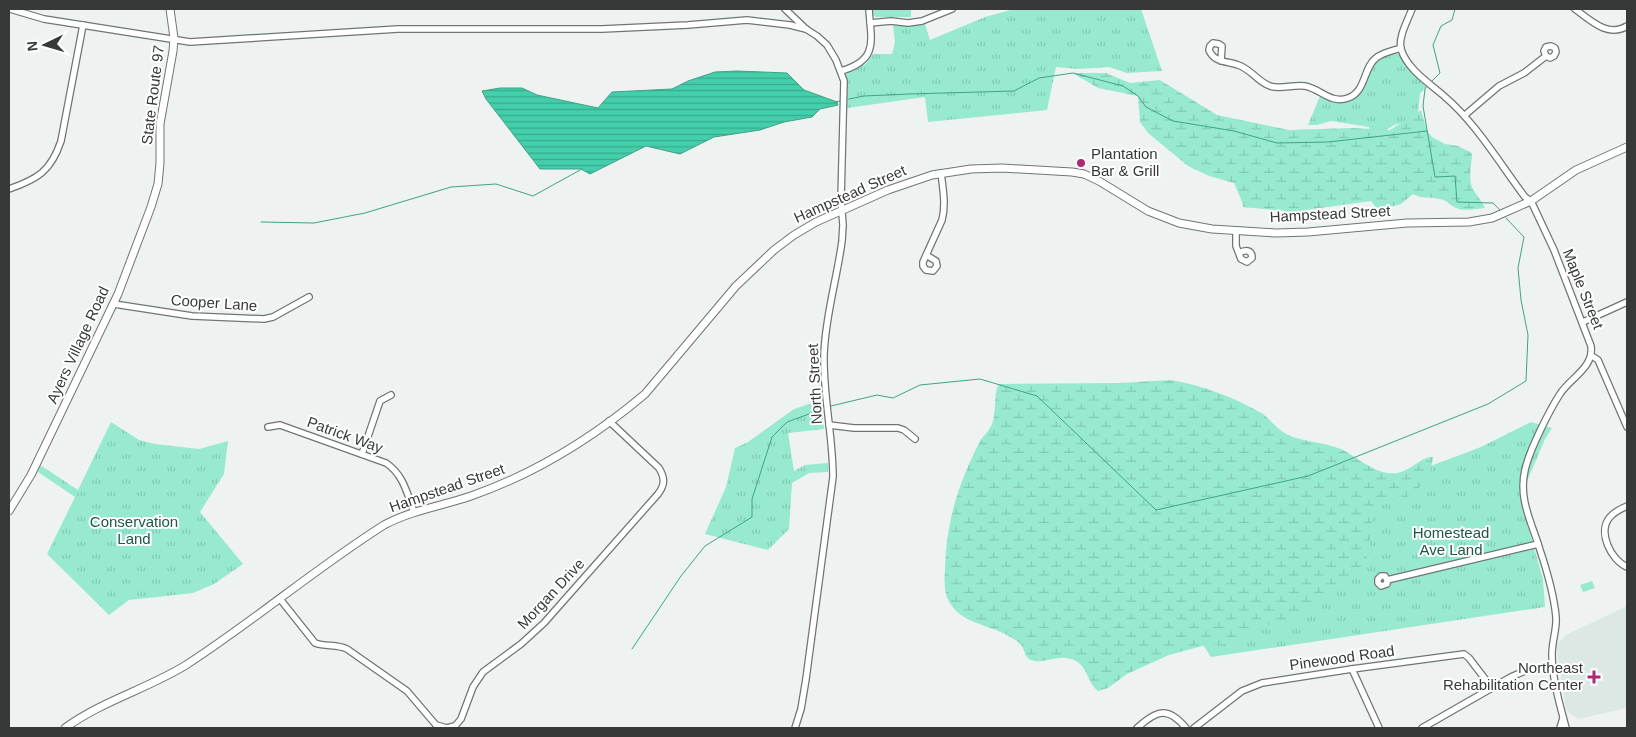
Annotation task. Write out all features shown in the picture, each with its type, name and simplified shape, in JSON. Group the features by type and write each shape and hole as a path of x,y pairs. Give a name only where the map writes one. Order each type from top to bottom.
{"main road":[{"name":"State Route 97","path":"158,184 160,124 174,38 170,9"},
{"name":"Hampstead Street","path":"65,728 95,709 138,691 174,672 218,644 374,531 396,518 472,496 518,478 609,421 629,408 644,394 736,286 774,250 812,224 917,179 941,173 971,169 1002,168 1072,172 1084,174 1099,181 1148,211 1179,223 1212,229 1280,233 1308,232 1407,223 1474,222 1492,218 1531,201 1576,170 1627,147"},
{"name":"Ayers Village Road","path":"9,511 30,475 114,304 158,184"}],"street":[{"path":"10,9 44,19 190,42 398,29 502,30 653,27 747,20 790,25 806,30"},
{"name":"North Street","path":"786,9 806,30 827,45 841,71 844,90 842,241 824,346 833,461 832,489 806,679 795,728"},
{"path":"841,71 858,65 868,55 871,45 869,9"},
{"path":"870,23 922,21 952,9"},
{"path":"1220,61 1241,66 1262,82 1271,86 1306,86 1314,88 1330,98 1350,97 1358,91 1374,59 1386,52 1401,48 1400,41 1412,9"},
{"path":"1575,9 1602,28 1617,30 1627,26"},
{"path":"9,189 37,178 55,158 61,141 83,25"},
{"name":"Maple Street","path":"1401,48 1406,59 1422,78 1465,116 1518,187 1531,201 1551,242 1583,322 1591,346 1592,356 1598,360 1627,427"},
{"path":"1465,116 1499,86 1524,73 1546,56"},
{"path":"926,255 943,216 944,204 941,173"},
{"path":"1236,230 1236,246 1239,253"},
{"name":"Cooper Lane","path":"114,304 192,316 264,319 273,317 309,297"},
{"path":"1583,322 1627,302"},
{"path":"1566,728 1552,667 1552,648 1556,622 1555,609 1538,544 1526,512 1523,479 1526,464 1560,394 1585,367 1592,356"},
{"path":"362,454 380,401 391,395"},
{"name":"Morgan Drive","path":"280,599 315,642 347,649 406,691 436,725 447,728 455,726 461,720 473,687 483,672 544,623 663,486 663,476 659,468 609,421"},
{"name":"Patrick Way","path":"268,427 280,425 362,454 393,468 404,484 414,512"},
{"path":"829,425 854,428 898,428 904,430 915,439"},
{"path":"1627,506 1610,517 1605,529 1614,557 1627,567"},
{"path":"1388,580 1538,544"},
{"name":"Pinewood Road","path":"1194,728 1235,696 1255,684 1352,668 1464,654 1492,688"},
{"path":"1422,728 1523,672 1552,667"},
{"path":"1352,668 1379,728"},
{"path":"1137,728 1156,714 1168,712 1186,728"},
{"path":"1560,728 1563,716"}],"shaded area":[{"path":"715,72 787,73 804,90 837,102 838,105 820,109 812,117 784,122 760,130 714,137 680,154 646,146 590,174 581,169 540,169 486,99 482,91 500,88 522,88 537,95 598,108 612,92 672,89 688,81"},
{"name":"Northeast Rehabilitation Center","path":"1627,606 1627,708 1578,719 1566,710 1556,645 1568,634"}],"green space":[{"path":"872,9 911,9 911,17 876,17 873,15"},
{"path":"1014,9 1141,9 1162,71 1127,73 1109,67 1079,69 1056,67 1047,110 928,122 925,97 847,108 846,74 866,64 873,54 892,54 895,43 893,24 915,26 925,24 930,40 985,17"},
{"path":"1395,53 1400,55 1405,65 1426,87 1420,94 1418,113 1406,122 1394,125 1383,132 1370,136 1369,127 1331,121 1317,125 1308,125 1320,96 1332,100 1345,100 1357,95 1365,86 1374,64 1381,58"},
{"path":"1073,73 1106,73 1130,83 1160,80 1217,115 1289,130 1352,128 1390,130 1421,110 1427,131 1432,137 1445,144 1458,146 1472,153 1470,172 1472,187 1485,208 1461,209 1454,207 1446,201 1413,194 1401,204 1378,210 1371,201 1306,210 1300,217 1285,211 1243,207 1234,183 1209,176 1188,166 1148,133 1140,122 1138,96 1098,88"},
{"path":"1171,380 1207,389 1253,408 1286,434 1341,449 1382,472 1402,472 1423,460 1433,457 1431,470 1414,493 1385,503 1375,510 1372,519 1369,552 1364,563 1355,574 1329,588 1296,615 1286,621 1265,626 1233,643 1202,646 1169,655 1127,674 1108,688 1098,691 1083,667 1076,661 1065,658 1042,661 1031,660 1016,641 1005,634 970,620 957,612 952,606 946,594 945,579 946,552 954,504 979,443 992,424 996,392 999,384 1120,383"},
{"path":"821,400 824,429 788,433 794,471 805,465 828,463 828,472 809,473 792,483 789,529 768,550 705,534 726,487 735,448 748,442 794,409"},
{"name":"Conservation Land","path":"111,422 139,440 155,444 199,449 228,441 224,474 200,512 243,564 214,584 193,593 129,600 109,615 47,554 75,497 38,472 40,465 78,490"},
{"name":"Homestead Ave Land","path":"1531,422 1552,428 1545,439 1525,486 1526,519 1543,579 1545,607 1211,657 1190,625 1324,506 1481,447"},
{"path":"1592,581 1595,588 1583,592 1580,585"}],"waterway":[{"path":"1431,82 1440,73 1433,45 1441,26 1452,20 1455,9"},
{"path":"849,99 864,96 1014,91 1039,78 1073,73 1123,86 1138,96 1146,107 1173,121 1234,131 1277,143 1328,142 1427,131"},
{"path":"1426,87 1423,106 1435,177 1455,176 1457,202 1493,203 1500,210"},
{"path":"836,102 840,101"},
{"path":"261,222 314,223 365,213 451,187 496,184 533,196 582,169"},
{"path":"831,406 877,395 893,398 920,385 980,379 1037,396 1156,510 1308,476 1488,404 1526,381 1528,335 1521,300 1518,268 1524,237 1506,218"},
{"path":"632,649 681,576 705,546 752,517 752,499 772,437 787,422 823,409"}],"place":[{"name":"Plantation Bar & Grill","path":"1081,163"},
{"name":"Northeast Rehabilitation Center","path":"1594,677"}]}
